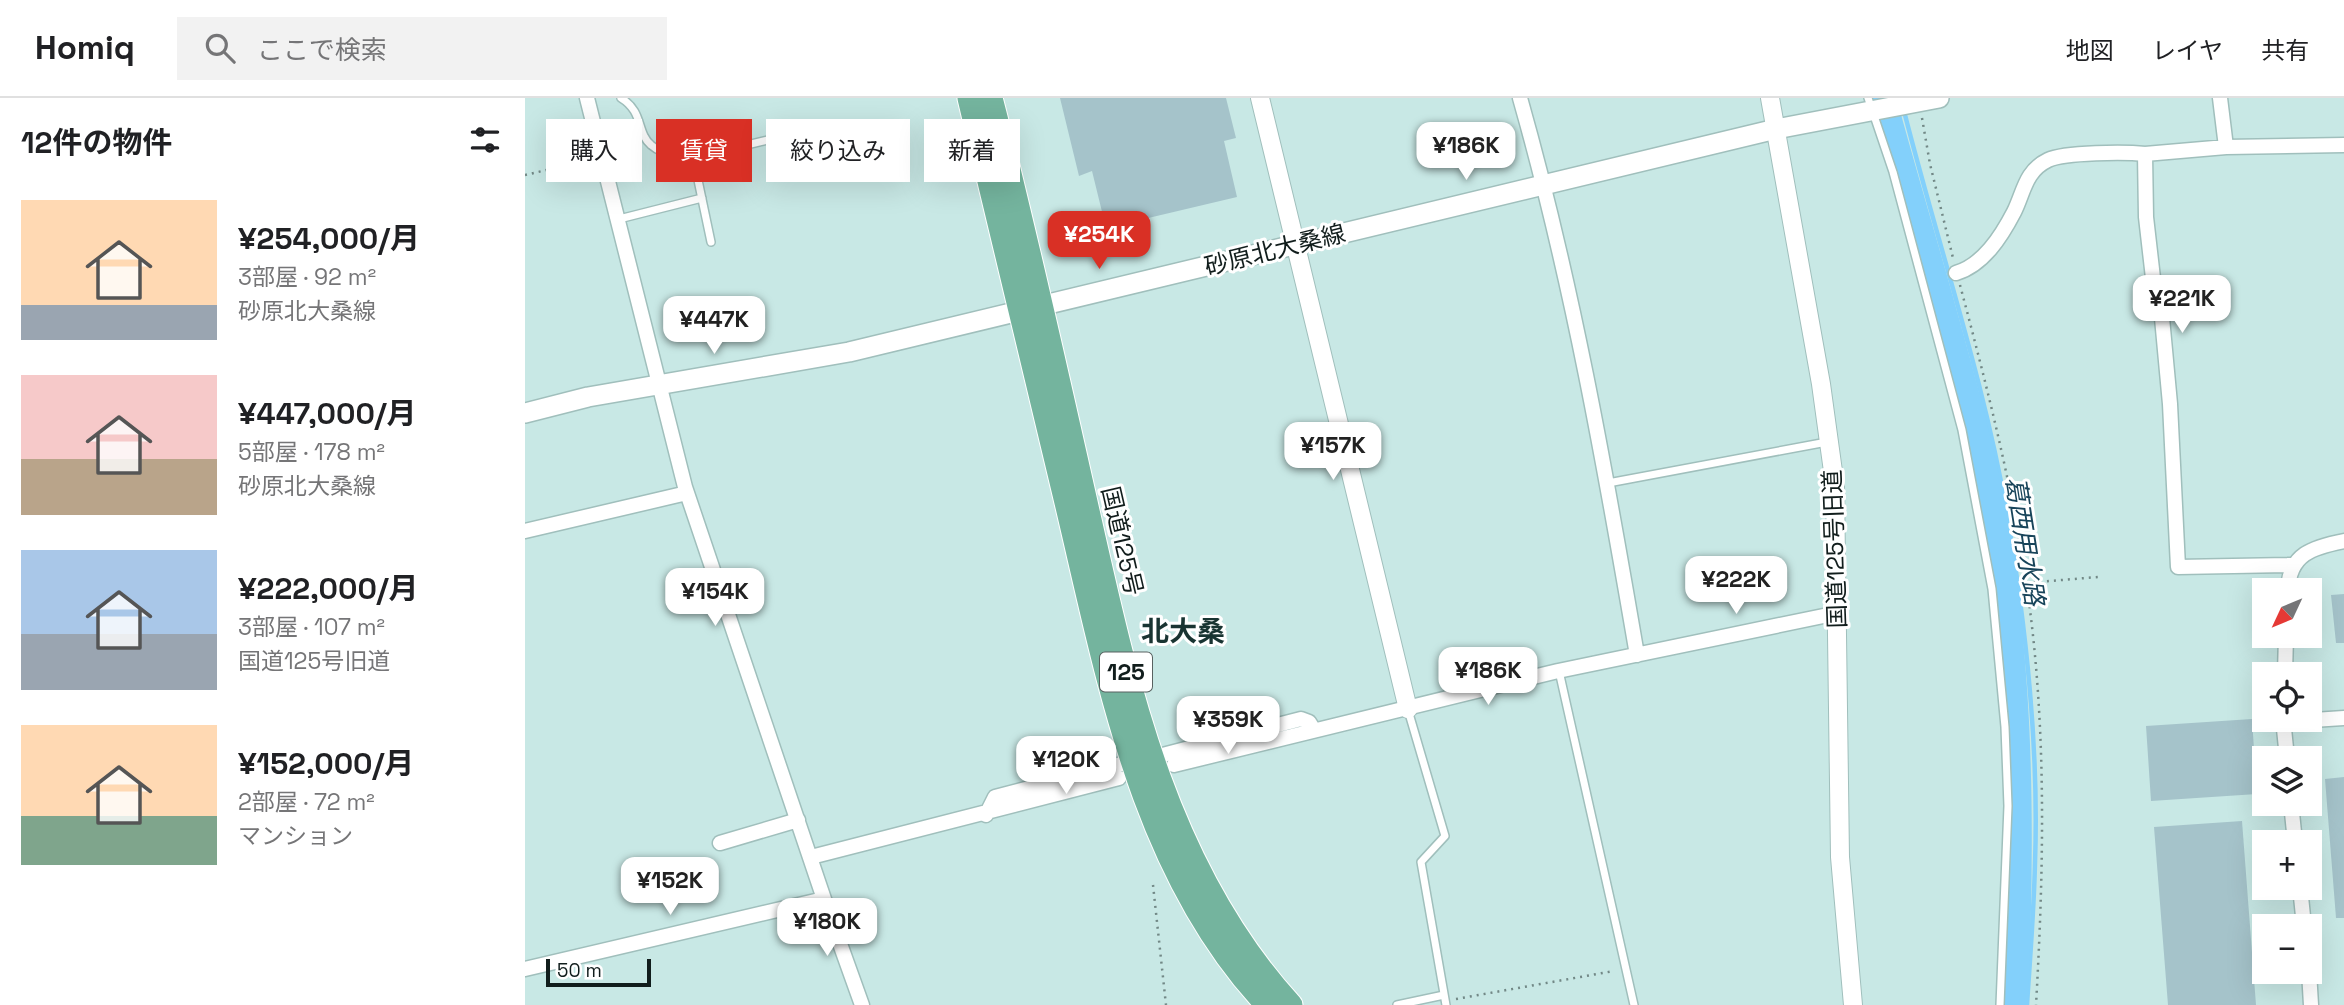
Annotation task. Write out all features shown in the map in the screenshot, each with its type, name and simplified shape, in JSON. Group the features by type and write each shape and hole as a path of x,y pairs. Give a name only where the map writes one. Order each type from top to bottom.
{"highway":[{"name":"国道125号","path":"969,98 1031,309"},
{"name":"国道125号","path":"991,98 1086,591 1134,766 1168,851 1197,908 1229,957 1267,1005"},
{"name":"国道125号","path":"1134,766 1185,844 1213,899 1243,944 1291,1005"}],"main road":[{"path":"1872,106 1939,98"},
{"name":"砂原北大桑線","path":"525,412 588,397 849,352 1872,106"}],"street":[{"path":"587,98 593,119"},
{"path":"1260,98 1408,709"},
{"path":"1520,98 1544,184 1608,483 1637,655"},
{"name":"国道125号旧道","path":"1770,98 1830,442 1837,530 1840,857 1853,1005"},
{"path":"2220,98 2226,147"},
{"path":"1956,273 1973,268 1982,259 2014,212 2025,180 2049,159 2120,152 2145,154 2226,147 2344,145"},
{"path":"2145,154 2146,217 2153,278 2162,318 2170,404 2178,567 2292,565"},
{"path":"609,182 687,493 862,1005"},
{"path":"525,531 687,493"},
{"path":"2290,578 2292,565 2301,555 2344,541"},
{"path":"1174,765 1559,671 1838,613"},
{"path":"2322,719 2344,718"},
{"path":"811,858 986,815 1134,766 1301,719 1309,722 1314,730"},
{"path":"986,815 995,797 1134,766"},
{"path":"720,843 798,820"},
{"path":"525,969 824,899"},
{"path":"2310,984 2311,1005"}],"lane":[{"path":"621,98 638,114 647,142 656,148"},
{"path":"1872,106 1962,430 1992,589 2004,715 2007,795 2000,1005"},
{"path":"699,182 711,242"},
{"path":"619,219 702,198"},
{"path":"1608,483 1830,442"},
{"path":"1559,671 1634,1005"},
{"path":"1397,1005 1445,1000 1421,862 1445,836 1408,709"}],"path":[{"path":"1915,102 1956,273 1993,407 2027,583 2039,720 2043,823 2036,1005"},
{"path":"525,175 546,170"},
{"path":"2027,583 2098,577"},
{"path":"1153,886 1166,1005"},
{"path":"1445,1000 1627,968"}],"building":[{"path":"1060,98 1226,98 1236,138 1224,141 1237,197 1106,228 1092,171 1079,176"},
{"path":"2344,594 2344,643 2336,643 2331,595"},
{"path":"2252,719 2252,794 2151,801 2146,726"},
{"path":"2344,777 2344,918 2336,918 2325,779"},
{"path":"2242,821 2252,984 2254,984 2256,1005 2168,1005 2154,827"}],"waterway":[{"name":"葛西用水路","path":"1884,98 1968,398 1994,511 2012,651 2017,722 2020,863 2016,1005"},
{"path":"1904,111 1988,421 2009,526 2021,609 2033,736 2036,821 2027,1005"}],"district":[{"name":"北大桑","path":"1183,631"}]}
